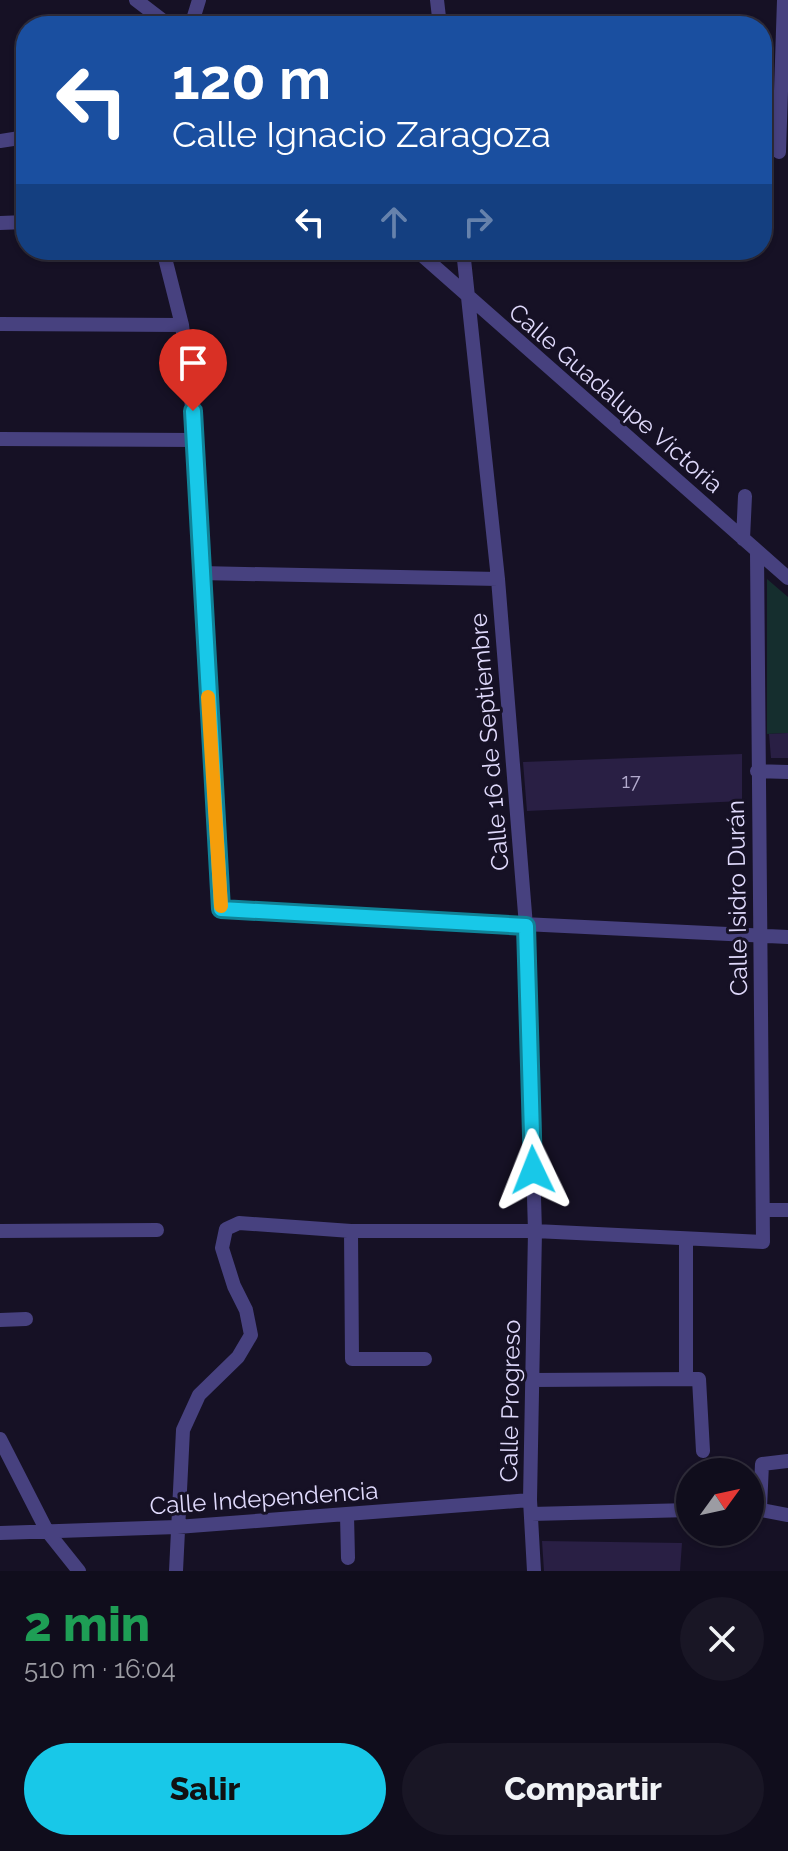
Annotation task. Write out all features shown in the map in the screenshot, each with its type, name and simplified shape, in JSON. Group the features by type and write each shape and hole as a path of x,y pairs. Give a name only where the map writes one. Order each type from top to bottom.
{"street":[{"path":"136,0 157,16"},
{"path":"779,152 784,0"},
{"path":"166,260 182,325 196,440 200,573 221,909 788,937"},
{"name":"Calle Guadalupe Victoria","path":"427,260 788,578"},
{"name":"Calle 16 de Septiembre","path":"464,260 498,579 526,926 535,1231"},
{"path":"0,324 182,325"},
{"path":"0,439 196,440"},
{"path":"743,539 745,496"},
{"name":"Calle Isidro Durán","path":"686,1240 763,1242 757,553"},
{"path":"200,573 498,579"},
{"path":"757,771 788,772"},
{"path":"764,1210 788,1210"},
{"path":"176,1571 183,1430 199,1395 238,1357 251,1335 246,1310 234,1286 222,1248 226,1229 239,1223 351,1231 535,1231 686,1240 686,1378"},
{"path":"0,1231 157,1230"},
{"path":"351,1231 352,1359 425,1359"},
{"name":"Calle Progreso","path":"534,1571 531,1507 535,1231"},
{"path":"0,1320 26,1319"},
{"path":"532,1380 699,1379 703,1451"},
{"path":"0,1439 47,1531 79,1571"},
{"path":"764,1464 788,1461"},
{"name":"Calle Independencia","path":"0,1533 177,1527 531,1507 676,1510"},
{"path":"764,1510 788,1515"},
{"path":"347,1515 348,1558"}],"green space":[{"path":"767,579 788,597 788,733 767,734"}],"building":[{"path":"788,733 788,758 771,758 769,734"},
{"path":"742,754 742,801 527,811 523,762"},
{"path":"542,1541 676,1543 676,1546 682,1546 680,1571 544,1571"}],"slow traffic":[{"path":"208,697 221,906"}],"route":[{"path":"193,411 221,909 526,926 533,1170"}]}
